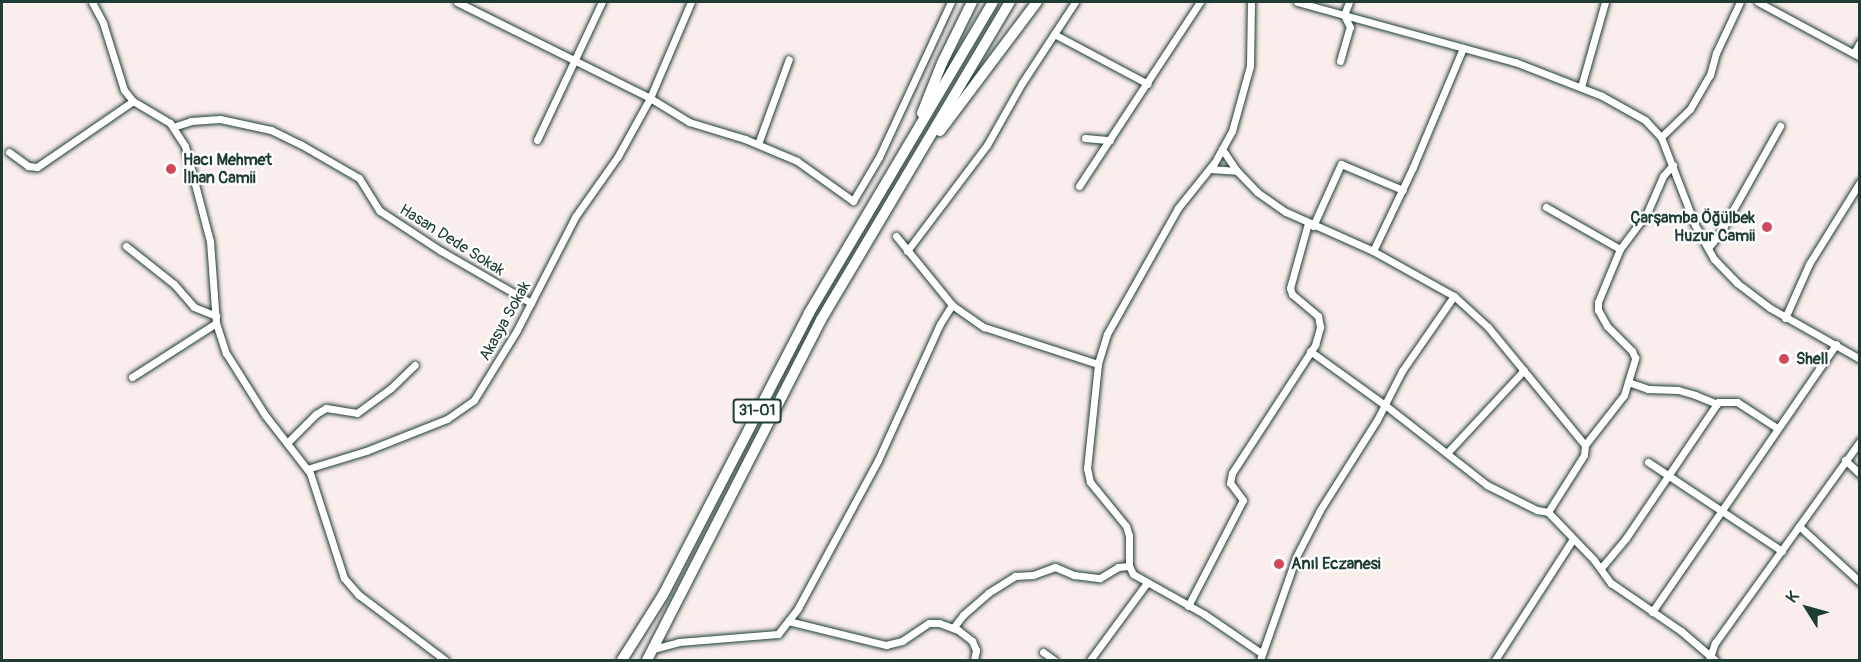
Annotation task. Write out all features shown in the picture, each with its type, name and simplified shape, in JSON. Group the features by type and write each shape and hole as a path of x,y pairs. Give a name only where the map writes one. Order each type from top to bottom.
{"highway":[{"name":"31-01","path":"622,660 663,595 809,313 897,164 972,2"},
{"path":"897,164 993,2"},
{"path":"909,171 1010,2"},
{"name":"31-01","path":"647,660 821,320 909,171 1037,2"}],"street":[{"path":"92,2 103,23 124,90 134,101 173,127 185,146 210,241 216,320 226,353 265,415 307,469 344,578 359,596 445,660"},
{"path":"458,2 650,98 689,122 758,144 797,161 853,201 879,157 951,2"},
{"path":"537,140 602,2"},
{"name":"Akasya Sokak","path":"307,469 366,451 447,419 474,400 531,303 575,217 618,156 650,98 691,2"},
{"path":"907,251 987,145 1075,2"},
{"path":"1079,186 1200,2"},
{"path":"1251,2 1250,66 1232,131 1209,169 1178,208 1107,334 1098,364 1087,468 1090,482 1126,526 1129,536 1129,566 1133,574 1146,584 1188,606 1261,657 1296,557 1320,510 1385,405 1402,371 1454,296"},
{"path":"1297,2 1515,62 1581,87 1645,120 1661,137 1695,225 1708,248 1737,283 1785,318 1860,359"},
{"path":"1340,61 1350,27 1344,14 1349,2"},
{"path":"1581,87 1605,2"},
{"path":"1661,137 1690,109 1710,75 1720,44 1740,2"},
{"path":"1758,2 1857,55 1860,42"},
{"path":"1054,34 1148,84"},
{"path":"1373,251 1463,48"},
{"path":"758,144 789,59"},
{"path":"9,152 28,166 37,167 134,101"},
{"name":"Hasan Dede Sokak","path":"173,127 191,121 220,119 271,130 300,144 359,178 380,211 441,251 531,303"},
{"path":"1708,248 1720,232 1780,126"},
{"path":"1085,138 1110,141"},
{"path":"1222,149 1237,171 1257,192 1286,212 1373,251 1454,296 1488,327 1585,445"},
{"path":"1188,606 1243,500 1230,483 1232,473 1310,351 1320,327 1318,316 1292,294 1290,288 1310,224 1341,164 1402,190"},
{"path":"1548,512 1584,455 1585,445 1624,395 1635,358 1632,351 1607,326 1598,310 1598,302 1620,249 1647,213 1663,176 1673,165"},
{"path":"1209,169 1237,171"},
{"path":"1785,318 1809,264 1860,182"},
{"path":"1546,207 1620,249"},
{"path":"896,236 952,305 984,327 1098,364"},
{"path":"126,246 174,284 194,307 216,320"},
{"path":"653,649 679,642 778,634 798,609 878,460 940,324 952,305"},
{"path":"132,377 216,320"},
{"path":"1652,612 1836,344"},
{"path":"1310,351 1385,405 1487,485 1537,510 1548,512 1611,583 1681,632 1711,659 1716,643 1860,441"},
{"path":"287,443 316,414 326,408 357,413 391,388 415,365"},
{"path":"1447,453 1524,370"},
{"path":"1628,382 1648,389 1677,390 1717,404"},
{"path":"1600,568 1626,538 1717,404 1724,400 1737,402 1777,428"},
{"path":"1845,460 1860,474"},
{"path":"1648,462 1782,551"},
{"path":"1799,526 1860,582"},
{"path":"1495,660 1573,539"},
{"path":"953,628 963,615 988,593 1015,576 1033,575 1054,567 1074,575 1100,578 1118,567 1129,566"},
{"path":"1090,660 1146,584"},
{"path":"788,621 886,645 902,641 929,623 939,623 953,628 972,641 976,650 974,660"},
{"path":"1043,652 1054,660"}],"place":[{"name":"Hacı Mehmet İlhan Camii","path":"171,169"},
{"name":"Çarşamba Öğülbek Huzur Camii","path":"1767,227"},
{"name":"Shell","path":"1784,359"},
{"name":"Anıl Eczanesi","path":"1279,564"}]}
